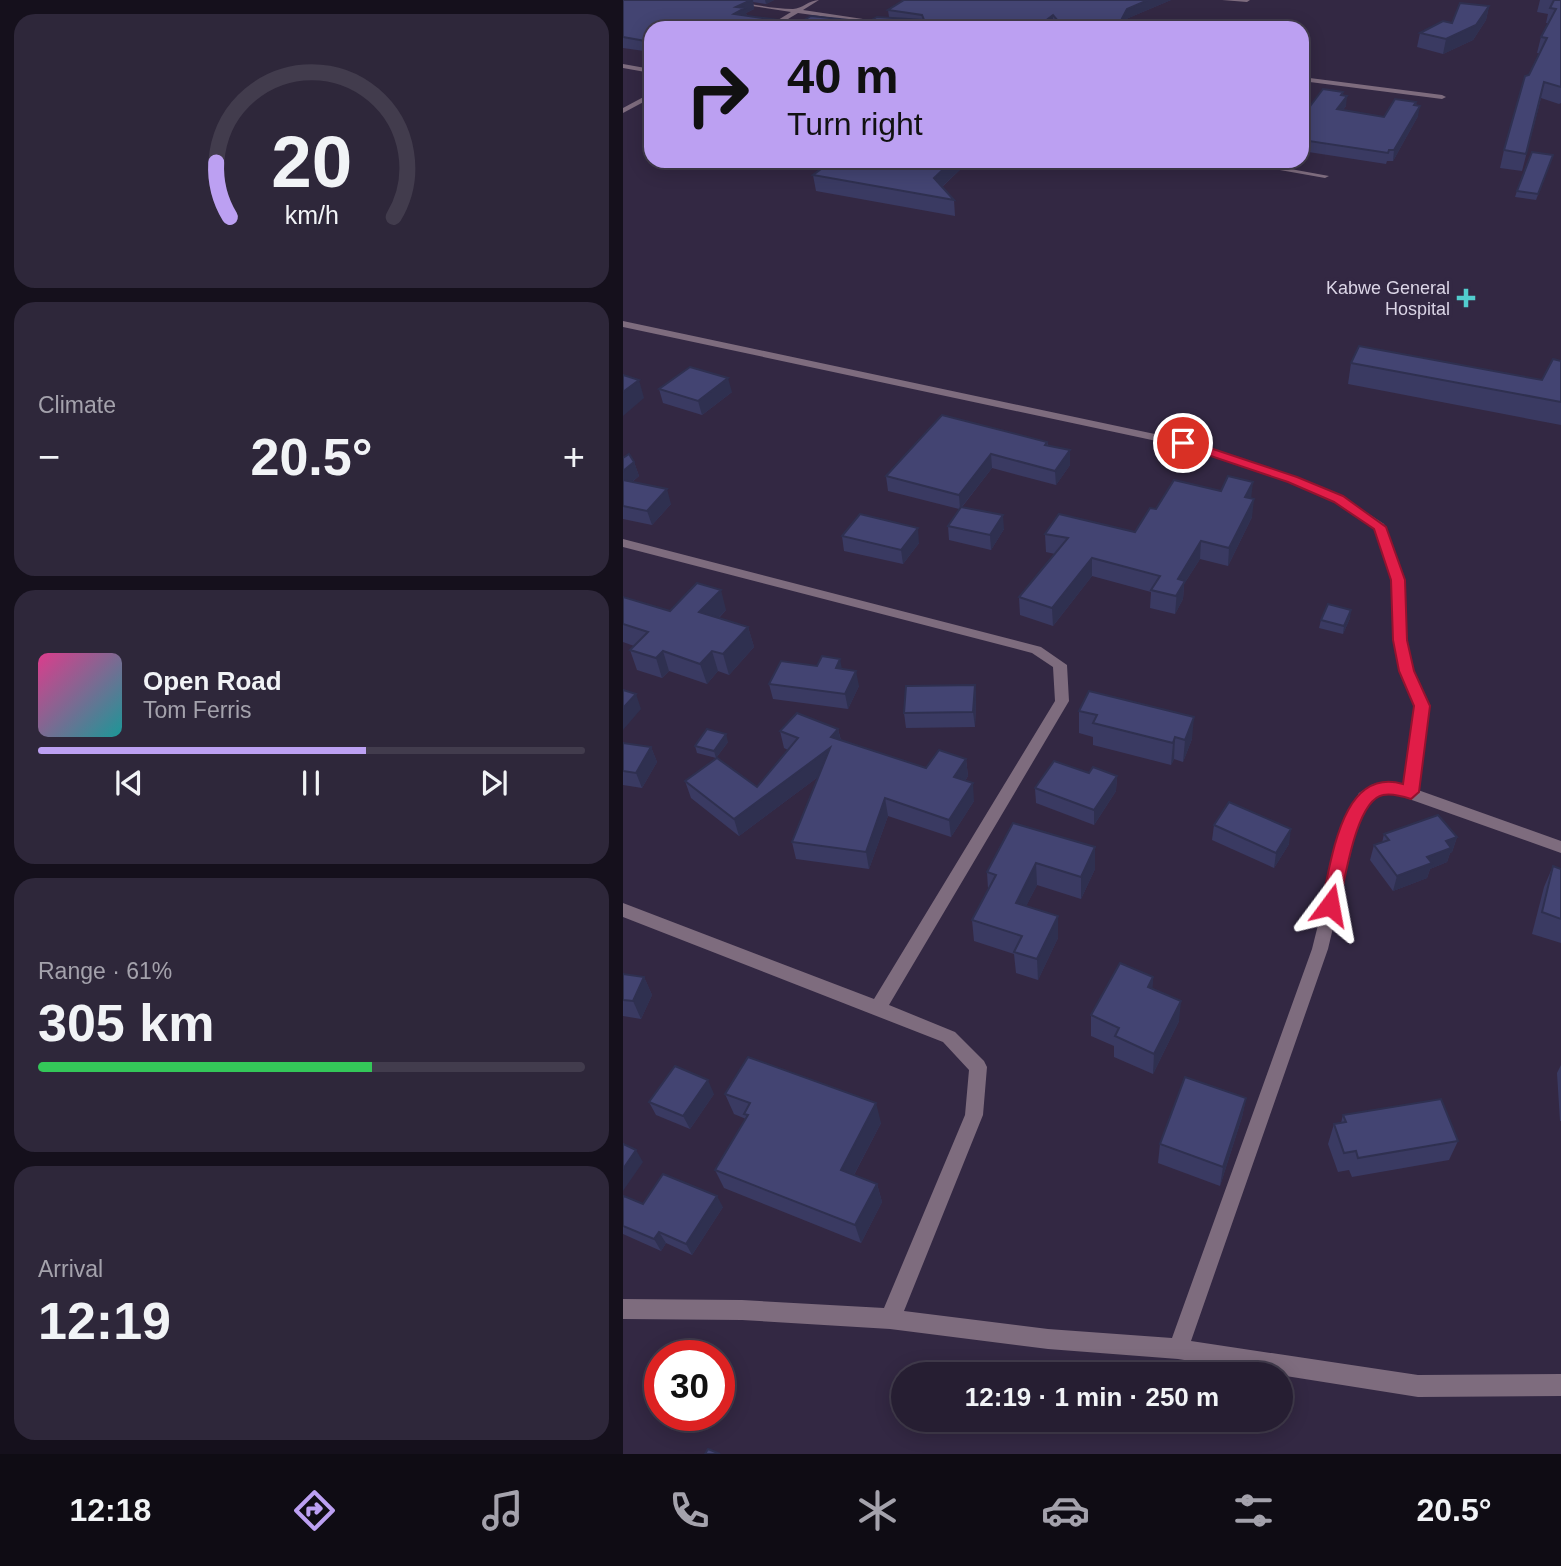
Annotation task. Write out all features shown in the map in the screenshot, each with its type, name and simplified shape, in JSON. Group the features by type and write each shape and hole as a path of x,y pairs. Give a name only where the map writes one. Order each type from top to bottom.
{"street":[{"path":"716,0 869,21"},
{"path":"780,21 816,0"},
{"path":"1225,0 1247,0"},
{"path":"623,66 644,70"},
{"path":"1309,80 1443,97"},
{"path":"623,111 644,99"},
{"path":"1275,168 1325,176"},
{"path":"623,324 1183,443 1293,480 1339,499 1380,527 1398,580 1400,640 1406,671 1422,706 1411,792"},
{"path":"623,543 1036,650 1060,665 1062,701 878,1008"},
{"path":"1178,1349 1320,949 1352,817 1364,797 1378,788 1396,788 1561,847"},
{"path":"623,911 949,1037 978,1067 974,1115 890,1319"},
{"path":"623,1309 742,1310 890,1319 1048,1339 1178,1349 1418,1386 1561,1385"}],"building":[{"path":"623,0 751,0 736,7 745,8 734,14 785,21 644,21 644,41 623,37"},
{"path":"904,0 1148,0 1127,9 1121,21 1058,21 1053,15 1045,21 870,21 877,17 924,20 922,15 888,10"},
{"path":"1554,0 1561,0 1561,87 1544,82 1526,154 1504,150 1525,76 1529,75 1547,38 1541,37 1556,9 1550,8"},
{"path":"1460,3 1489,6 1476,25 1446,39 1420,33 1443,21 1452,23"},
{"path":"811,16 858,21 802,21"},
{"path":"1323,89 1343,92 1341,95 1347,96 1337,109 1384,117 1395,99 1416,102 1414,105 1420,106 1394,150 1389,150 1388,153 1309,141 1309,108"},
{"path":"1532,152 1553,155 1538,194 1517,191"},
{"path":"822,168 945,168 934,178 954,200 813,175"},
{"path":"1359,346 1542,380 1553,359 1561,361 1561,402 1351,363"},
{"path":"690,367 728,378 698,401 659,389"},
{"path":"623,375 639,380 623,392"},
{"path":"942,415 1070,450 1055,471 991,454 959,495 886,476"},
{"path":"629,454 634,462 623,471 623,458"},
{"path":"1228,476 1253,482 1245,497 1254,499 1229,548 1201,541 1178,579 1185,581 1176,596 1151,590 1160,576 1092,558 1052,608 1019,597 1068,538 1045,534 1059,514 1135,532 1150,508 1156,509 1174,480 1221,491"},
{"path":"623,480 667,489 647,511 623,506"},
{"path":"961,507 1003,515 990,535 948,526"},
{"path":"860,514 918,528 901,550 842,536"},
{"path":"697,583 721,590 699,612 748,627 723,654 712,651 700,664 663,651 656,658 630,650 648,632 623,624 623,597 670,611"},
{"path":"1328,604 1351,610 1344,626 1321,620"},
{"path":"822,656 840,659 836,668 856,671 845,694 769,684 781,661 817,666"},
{"path":"975,685 973,712 904,713 906,686"},
{"path":"623,690 636,694 623,708"},
{"path":"1089,691 1194,717 1185,740 1175,737 1173,743 1093,723 1097,715 1079,711"},
{"path":"797,713 838,729 831,737 926,768 939,750 966,759 954,777 973,783 949,820 885,798 866,852 792,842 830,748 734,819 685,781 717,758 757,787 798,738 780,731"},
{"path":"707,729 726,734 714,751 695,746"},
{"path":"623,743 651,747 636,773 623,771"},
{"path":"1054,761 1089,773 1093,767 1117,776 1094,810 1035,788"},
{"path":"1229,802 1291,829 1276,853 1214,825"},
{"path":"1438,815 1457,837 1446,841 1451,848 1427,857 1432,863 1397,876 1374,845 1389,840 1384,834"},
{"path":"1013,823 1095,847 1081,877 1036,863 1016,903 1058,916 1037,959 1014,952 1022,936 972,920 996,875 987,872"},
{"path":"1553,866 1561,869 1561,919 1542,912"},
{"path":"1120,963 1153,977 1148,987 1181,1001 1154,1054 1115,1036 1119,1028 1091,1015"},
{"path":"623,974 644,977 633,1001 623,1000"},
{"path":"748,1057 876,1103 841,1170 877,1184 855,1225 715,1170 748,1115 744,1114 750,1103 725,1094"},
{"path":"675,1066 708,1080 683,1116 649,1102"},
{"path":"1185,1077 1246,1098 1223,1167 1160,1144"},
{"path":"1441,1099 1458,1141 1358,1158 1356,1151 1344,1153 1334,1124 1346,1122 1343,1115"},
{"path":"623,1144 636,1150 623,1169"},
{"path":"663,1174 717,1196 686,1244 659,1232 654,1239 623,1226 624,1196 643,1204"},
{"path":"708,1449 720,1454 705,1454"}],"place":[{"name":"Kabwe General Hospital","path":"1466,298"}],"route":[{"path":"1183,443 1293,480 1339,499 1380,527 1398,580 1400,640 1406,671 1422,706 1411,792 1396,788 1378,788 1364,797 1352,817 1330,905"}]}
